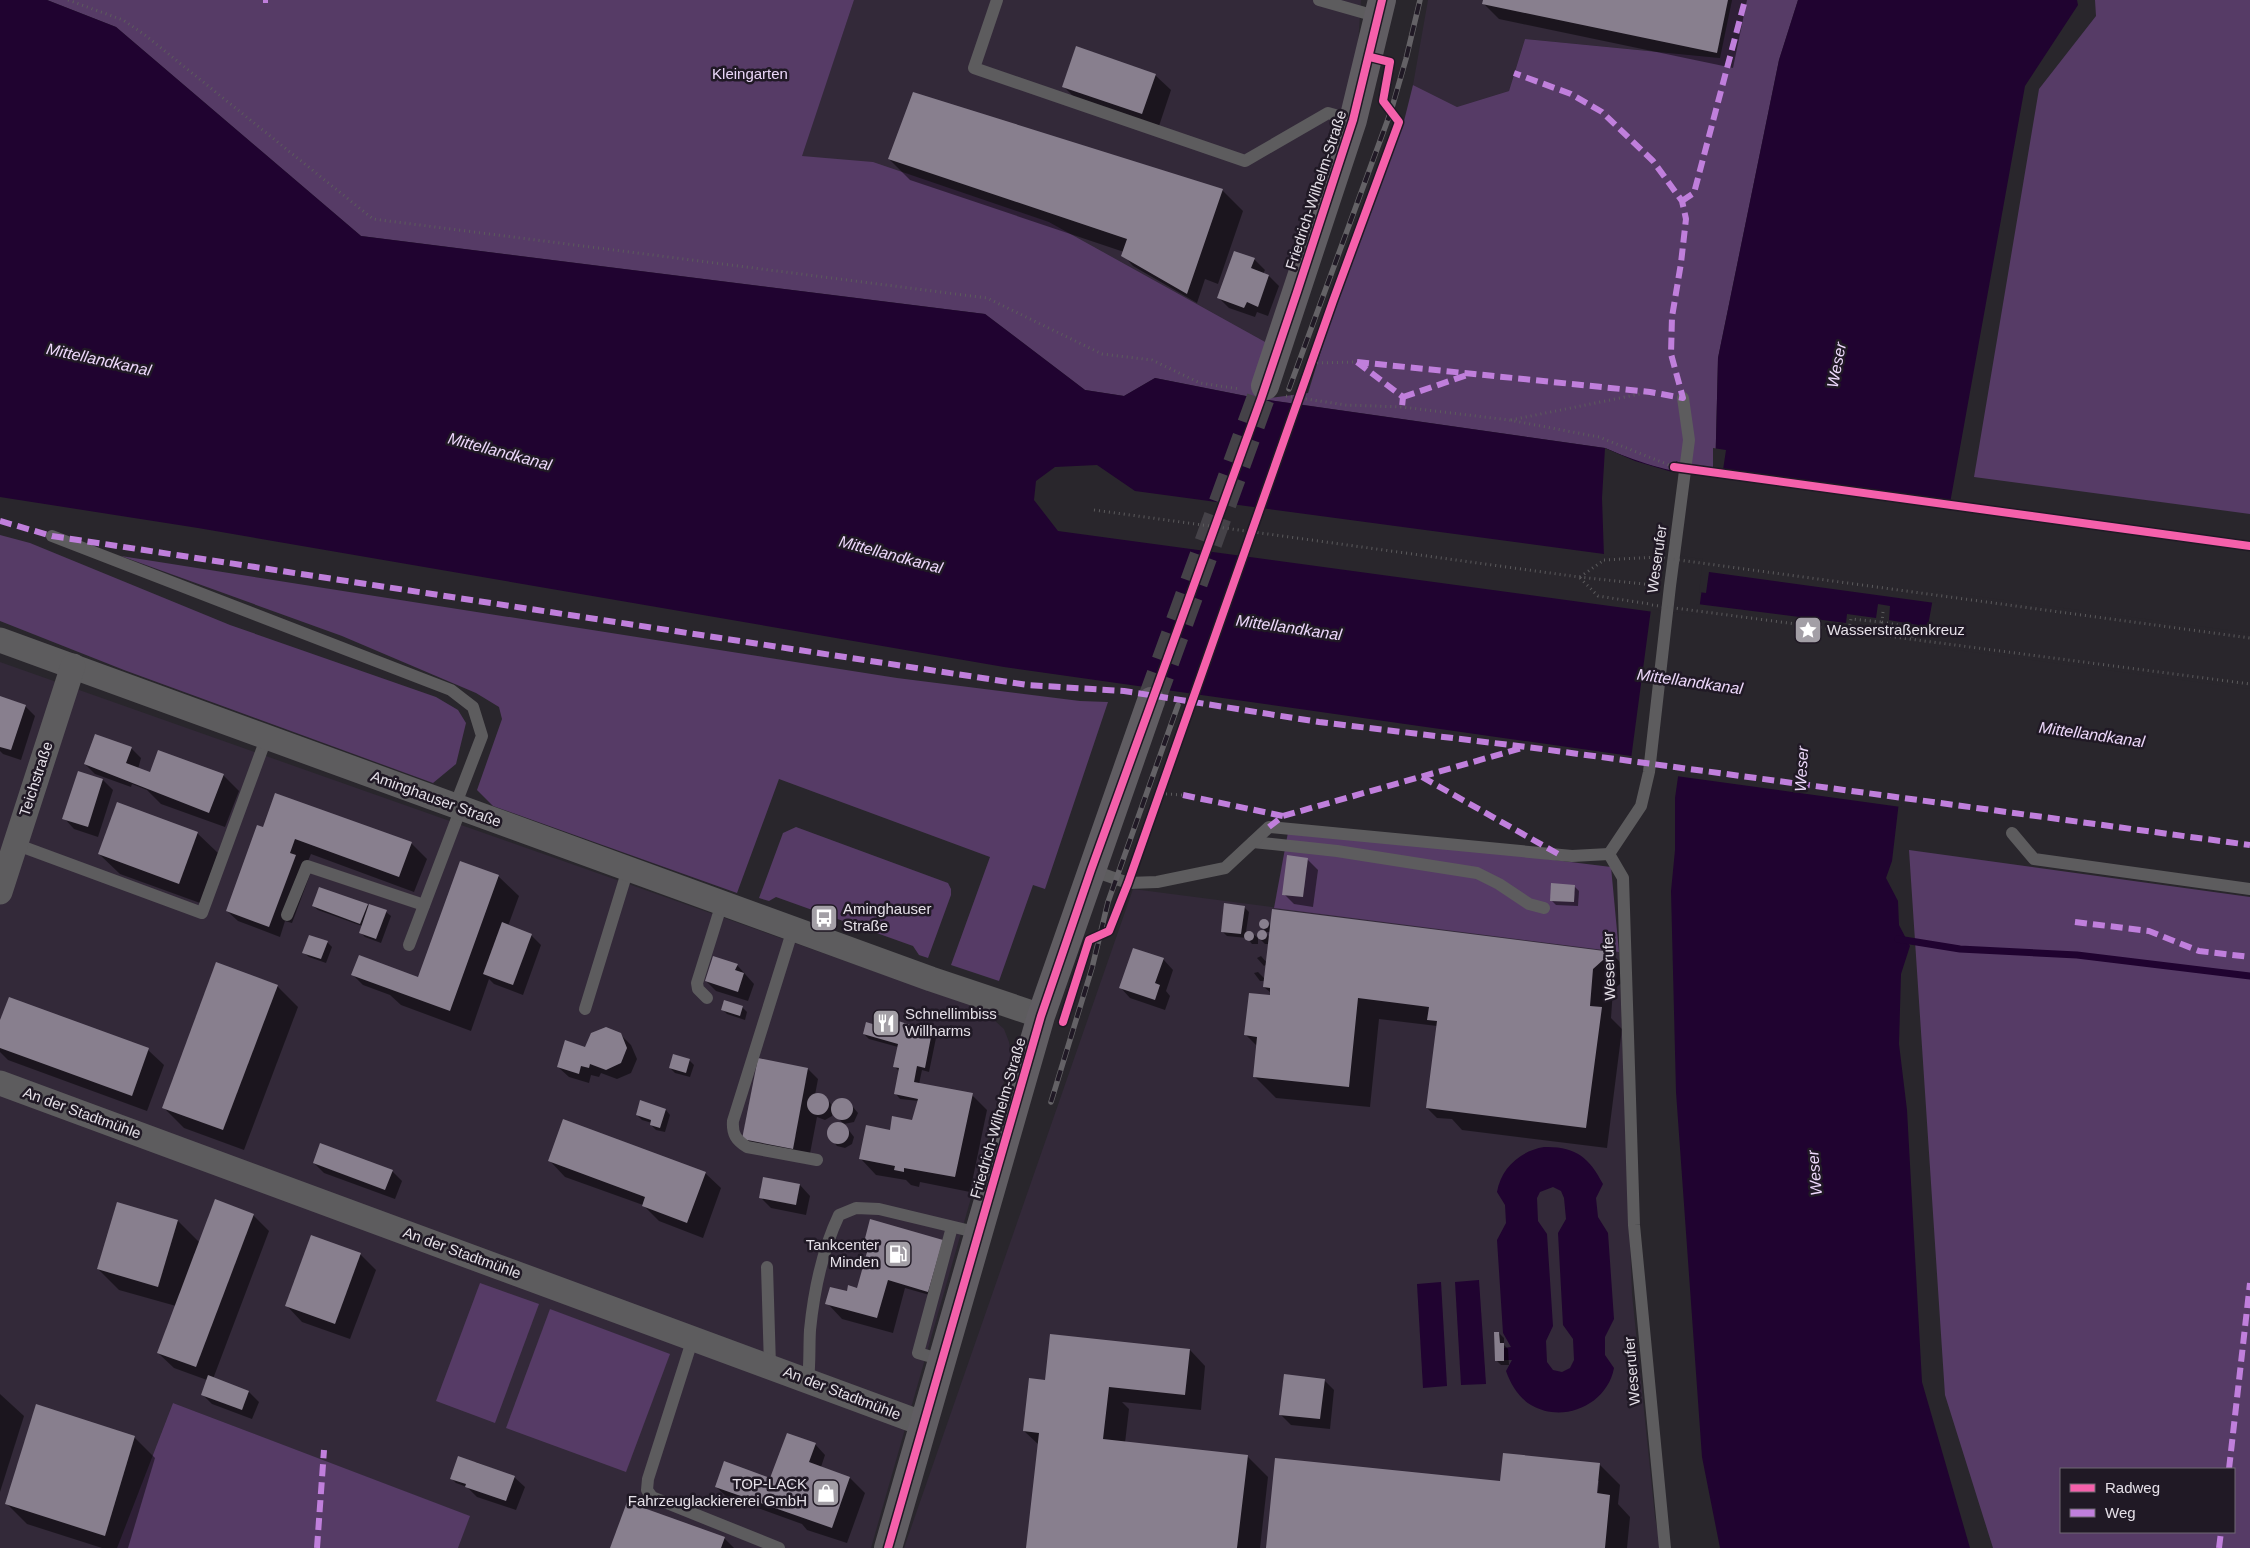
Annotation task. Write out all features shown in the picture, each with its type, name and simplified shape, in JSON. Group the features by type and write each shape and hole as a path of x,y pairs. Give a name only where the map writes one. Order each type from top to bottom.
{"street":[{"name":"Friedrich-Wilhelm-Straße","path":"1264,390 1353,120 1380,8"},
{"name":"Aminghauser Straße","path":"0,640 930,979 1041,1016"},
{"name":"Teichstraße","path":"0,892 73,666"},
{"name":"Friedrich-Wilhelm-Straße","path":"888,1548 1041,1016 1090,870 1151,701"},
{"name":"An der Stadtmühle","path":"0,1082 924,1424"}],"lane":[{"path":"997,0 974,68 1236,158 1245,161 1328,114 1353,120"},
{"path":"1319,0 1380,8"},
{"name":"Weserufer","path":"1665,1548 1634,1225 1622,878 1609,854 1641,806 1649,772 1689,440 1683,398"},
{"path":"52,536 451,690 473,707 482,736 424,905 408,945"},
{"path":"15,844 202,913 267,736"},
{"path":"1090,870 1128,883 1157,882 1225,868 1269,827 1566,855 1609,854"},
{"path":"2012,833 2034,859 2250,888"},
{"path":"1253,842 1337,851 1477,873 1529,904 1544,908"},
{"path":"287,915 307,866 424,905"},
{"path":"585,1009 628,869"},
{"path":"706,998 698,989 697,983 722,903"},
{"path":"793,929 732,1128 739,1142 747,1147 817,1160"},
{"path":"808,1380 810,1332 816,1289 822,1259 839,1215 856,1208 879,1209 978,1233"},
{"path":"942,1360 918,1353 952,1226"},
{"path":"767,1267 770,1366"},
{"path":"693,1338 648,1479 647,1490 652,1497 779,1548"}],"path":[{"path":"68,0 122,20 145,35 373,219 987,298 1102,354 1152,360 1200,383 1264,390 1346,404 1402,407 1509,420 1599,438 1674,467"},
{"path":"1312,363 1357,362"},
{"path":"1509,420 1650,392"},
{"path":"1094,510 1579,577 1670,586"},
{"path":"1579,577 1604,560 1657,556 2250,638"},
{"path":"1579,577 1598,596 2250,684"},
{"path":"1882,622 1883,612"},
{"path":"1849,630 1851,620 1882,622 1913,628 1912,638"},
{"path":"1166,794 1183,795"}],"shaded area":[{"path":"854,0 1361,0 1353,120 1278,349 1049,222 801,156"},
{"path":"1428,0 1732,0 1721,58 1525,39 1509,91 1457,107 1413,85"},
{"path":"0,662 973,1006 984,1011 1004,1029 1011,1053 1009,1065 871,1548 458,1548 469,1516 173,1403 117,1548 0,1548"},
{"path":"1133,889 1619,952 1632,1294 1655,1517 1661,1548 904,1548"}],"green space":[{"name":"Kleingarten","path":"47,0 854,0 802,156 873,162 1049,222 1278,349 1262,399 1308,393 1337,299 1404,121 1413,85 1457,107 1509,91 1525,39 1720,58 1732,0 1798,0 1779,60 1718,358 1715,479 1676,461 1673,472 1635,461 1605,448 1261,399 1155,378 1124,396 1085,390 985,314 361,236 116,27"},
{"path":"2095,0 2250,0 2250,514 1974,477 2039,89 2096,16"},
{"path":"0,535 30,543 230,625 436,697 458,710 466,723 456,764 433,783 124,670 0,621"},
{"path":"121,556 897,678 1080,701 1108,702 1045,889 1033,885 999,981 951,965 990,857 779,779 737,893 493,806 477,790 502,719 499,707 476,693 342,636"},
{"path":"796,827 948,883 951,895 928,958 919,955 913,946 776,897 769,901 759,898 783,833"},
{"path":"1289,827 1611,867 1619,952 1274,908"},
{"path":"1909,850 2250,897 2250,1548 1993,1548 1945,1395"},
{"path":"480,1283 539,1304 495,1423 436,1401"},
{"path":"550,1309 670,1354 626,1472 506,1428"},
{"path":"173,1403 470,1516 458,1548 117,1548"}],"water":[{"path":"0,0 47,0 116,27 361,236 985,314 1085,390 1124,396 1155,378 1261,399 1605,448 1659,467 1715,479 1718,358 1779,60 1798,0 2077,0 2078,5 2025,86 1924,648 1900,793 1892,861 1886,878 1898,901 1899,925 1910,946 1901,974 1899,1044 1907,1110 1922,1382 1970,1548 1720,1548 1702,1457 1676,1092 1671,891 1675,850 1675,798 1680,763 1004,667 198,528 0,497","holes":["1097,465 1135,491 1604,554 1655,550 1706,558 1698,618 1058,531 1034,500 1036,481 1055,467"]},
{"path":"1555,1147 1573,1151 1586,1160 1603,1184 1596,1198 1598,1217 1608,1233 1614,1319 1605,1337 1605,1355 1614,1368 1610,1381 1603,1392 1582,1408 1569,1411 1543,1410 1523,1399 1516,1391 1506,1371 1512,1360 1504,1360 1504,1348 1511,1347 1503,1333 1497,1240 1506,1223 1505,1205 1497,1192 1499,1183 1507,1168 1527,1152 1535,1149","holes":["1553,1187 1561,1191 1564,1198 1566,1219 1558,1233 1563,1325 1573,1339 1574,1360 1570,1368 1562,1372 1553,1370 1547,1362 1546,1341 1553,1326 1547,1234 1538,1221 1537,1198 1540,1192"]},
{"path":"1479,1280 1486,1384 1461,1385 1455,1282"},
{"path":"1441,1282 1447,1386 1423,1388 1417,1284"}],"pier":[{"path":"1605,448 1635,461 1672,472 1673,470 1713,476 1713,448 1726,450 1723,470 1953,501 1952,509 2250,549 2250,633 1937,591 1935,603 1709,572 1706,593 1699,592 1703,559 1655,553 1604,557 1602,498"},
{"path":"1697,604 1846,623 1847,614 1876,618 1878,604 1890,606 1889,620 1917,625 1916,633 1929,635 1927,646 2250,689 2250,842 1902,795 1901,807 1676,776 1677,765 1631,759 1651,609 1696,615"}],"building":[{"path":"1483,0 1728,0 1717,53 1482,4"},
{"path":"1076,46 1156,74 1142,114 1062,87"},
{"path":"913,92 1223,189 1187,294 1121,256 1127,239 888,159"},
{"path":"1234,251 1255,258 1251,268 1269,275 1258,307 1247,302 1244,308 1217,298"},
{"path":"0,696 26,705 11,750 0,747"},
{"path":"95,734 132,747 126,763 150,772 158,750 224,774 209,813 84,764"},
{"path":"78,771 103,779 88,827 62,819"},
{"path":"275,793 412,842 399,877 295,839 290,853 296,855 269,927 226,911 257,825 263,827"},
{"path":"117,802 198,832 179,884 98,854"},
{"path":"1287,855 1308,858 1303,897 1282,895"},
{"path":"460,861 499,875 450,1011 351,975 359,955 418,977"},
{"path":"1551,883 1575,885 1574,902 1550,901"},
{"path":"319,887 368,904 360,924 312,906"},
{"path":"1224,903 1245,906 1241,934 1221,932"},
{"path":"369,904 387,910 376,939 359,933"},
{"path":"1272,909 1612,952 1593,969 1590,1006 1602,1007 1586,1128 1426,1108 1437,1021 1427,1020 1429,1007 1358,998 1349,1087 1253,1077 1257,1037 1244,1035 1249,993 1270,995 1270,988 1263,987"},
{"path":"1262,919 1266,919 1269,924 1268,928 1262,929 1259,926 1259,922"},
{"path":"502,922 532,934 513,985 483,974"},
{"path":"1260,930 1264,930 1267,935 1266,939 1260,940 1257,937 1257,933"},
{"path":"1247,931 1251,931 1254,936 1253,940 1247,941 1244,938 1244,934"},
{"path":"309,935 328,941 321,959 302,953"},
{"path":"1133,948 1164,958 1155,983 1160,985 1155,1000 1119,988"},
{"path":"713,956 738,964 735,970 744,973 738,992 705,981"},
{"path":"216,962 278,985 223,1130 162,1108"},
{"path":"9,997 149,1048 132,1096 0,1048 0,1020"},
{"path":"724,1000 743,1006 740,1016 721,1010"},
{"path":"880,1015 932,1032 925,1068 917,1066 914,1082 973,1093 955,1177 904,1168 904,1172 894,1170 895,1166 859,1159 866,1125 890,1130 892,1116 912,1120 918,1099 894,1094 899,1068 893,1067 898,1044 863,1034 866,1022 876,1025"},
{"path":"606,1027 621,1033 627,1048 621,1063 606,1070 590,1064 589,1068 581,1066 579,1074 557,1067 565,1040 585,1047 591,1033"},
{"path":"673,1054 690,1059 686,1073 669,1068"},
{"path":"758,1058 808,1068 793,1149 742,1139"},
{"path":"818,1093 826,1096 829,1104 826,1112 818,1115 810,1112 807,1104 810,1096"},
{"path":"842,1098 850,1101 853,1109 850,1117 842,1120 834,1117 831,1109 834,1101"},
{"path":"640,1100 666,1109 660,1128 650,1125 651,1120 636,1115"},
{"path":"563,1119 706,1172 687,1223 642,1206 645,1197 548,1161"},
{"path":"838,1122 846,1125 849,1133 846,1141 838,1144 830,1141 827,1133 830,1125"},
{"path":"320,1143 393,1170 385,1190 313,1163"},
{"path":"763,1177 800,1184 796,1205 759,1198"},
{"path":"215,1199 254,1214 196,1367 157,1353"},
{"path":"117,1202 178,1220 158,1287 97,1269"},
{"path":"870,1219 943,1240 928,1292 888,1280 877,1318 825,1304 830,1287 847,1291 848,1285 857,1288 867,1252 862,1250"},
{"path":"311,1235 361,1253 335,1324 285,1306"},
{"path":"1494,1332 1499,1332 1500,1343 1504,1343 1504,1361 1495,1361"},
{"path":"1050,1334 1190,1349 1185,1395 1109,1387 1103,1439 1248,1455 1237,1548 1026,1548 1039,1433 1023,1431 1029,1378 1045,1380"},
{"path":"1284,1374 1325,1379 1320,1419 1279,1415"},
{"path":"208,1375 249,1391 242,1410 201,1395"},
{"path":"36,1404 135,1436 105,1536 5,1504"},
{"path":"787,1433 816,1443 809,1462 850,1477 832,1528 715,1487 724,1461 770,1478"},
{"path":"1503,1453 1600,1463 1597,1493 1610,1495 1605,1548 1266,1548 1275,1458 1500,1481"},
{"path":"458,1456 515,1476 506,1501 465,1487 466,1484 450,1479"},
{"path":"627,1502 725,1537 721,1548 610,1548"}],"waterway":[{"path":"1898,939 1960,949 2077,955 2250,976"}],"tunnel":[{"path":"1151,701 1265,386"}],"railway":[{"path":"1289,389 1391,111 1420,0"},
{"path":"1051,1102 1092,968 1108,902 1178,705"}],"marked path":[{"path":"263,0 268,0"},
{"path":"1682,201 1694,193 1745,0"},
{"path":"1357,362 1650,392 1683,398 1671,354 1672,317 1686,219 1682,201 1653,161 1602,112 1571,94 1514,73"},
{"path":"1357,362 1403,397 1402,407"},
{"path":"1403,397 1467,375"},
{"path":"0,521 52,536 1028,685 1124,691 1319,722 1527,747 2250,845"},
{"path":"1269,827 1283,816 1522,748"},
{"path":"1422,777 1560,855"},
{"path":"1183,795 1283,816"},
{"path":"2075,922 2149,931 2199,951 2250,957"},
{"path":"2229,1468 2250,1283"},
{"path":"317,1548 324,1450"},
{"path":"2219,1548 2221,1533"}],"cycle path":[{"path":"888,1548 1041,1016 1091,870 1261,399 1297,292 1353,120 1382,0"},
{"path":"1063,1022 1089,940 1109,931 1128,883 1333,301 1399,122 1383,101 1390,62 1370,57"},
{"path":"1674,467 2250,546"}],"place":[{"name":"Wasserstraßenkreuz","path":"1808,630"},
{"name":"Aminghauser Straße","path":"824,918"},
{"name":"Schnellimbiss Willharms","path":"886,1023"},
{"name":"Tankcenter Minden","path":"898,1254"},
{"name":"TOP-LACK Fahrzeuglackiererei GmbH","path":"826,1493"}],"water label":[{"name":"Mittellandkanal","path":"99,359"},
{"name":"Weser","path":"1836,365"},
{"name":"Mittellandkanal","path":"500,451"},
{"name":"Mittellandkanal","path":"891,554"},
{"name":"Mittellandkanal","path":"1289,627"},
{"name":"Mittellandkanal","path":"1690,681"},
{"name":"Mittellandkanal","path":"2092,734"},
{"name":"Weser","path":"1801,769"},
{"name":"Weser","path":"1814,1173"}]}
